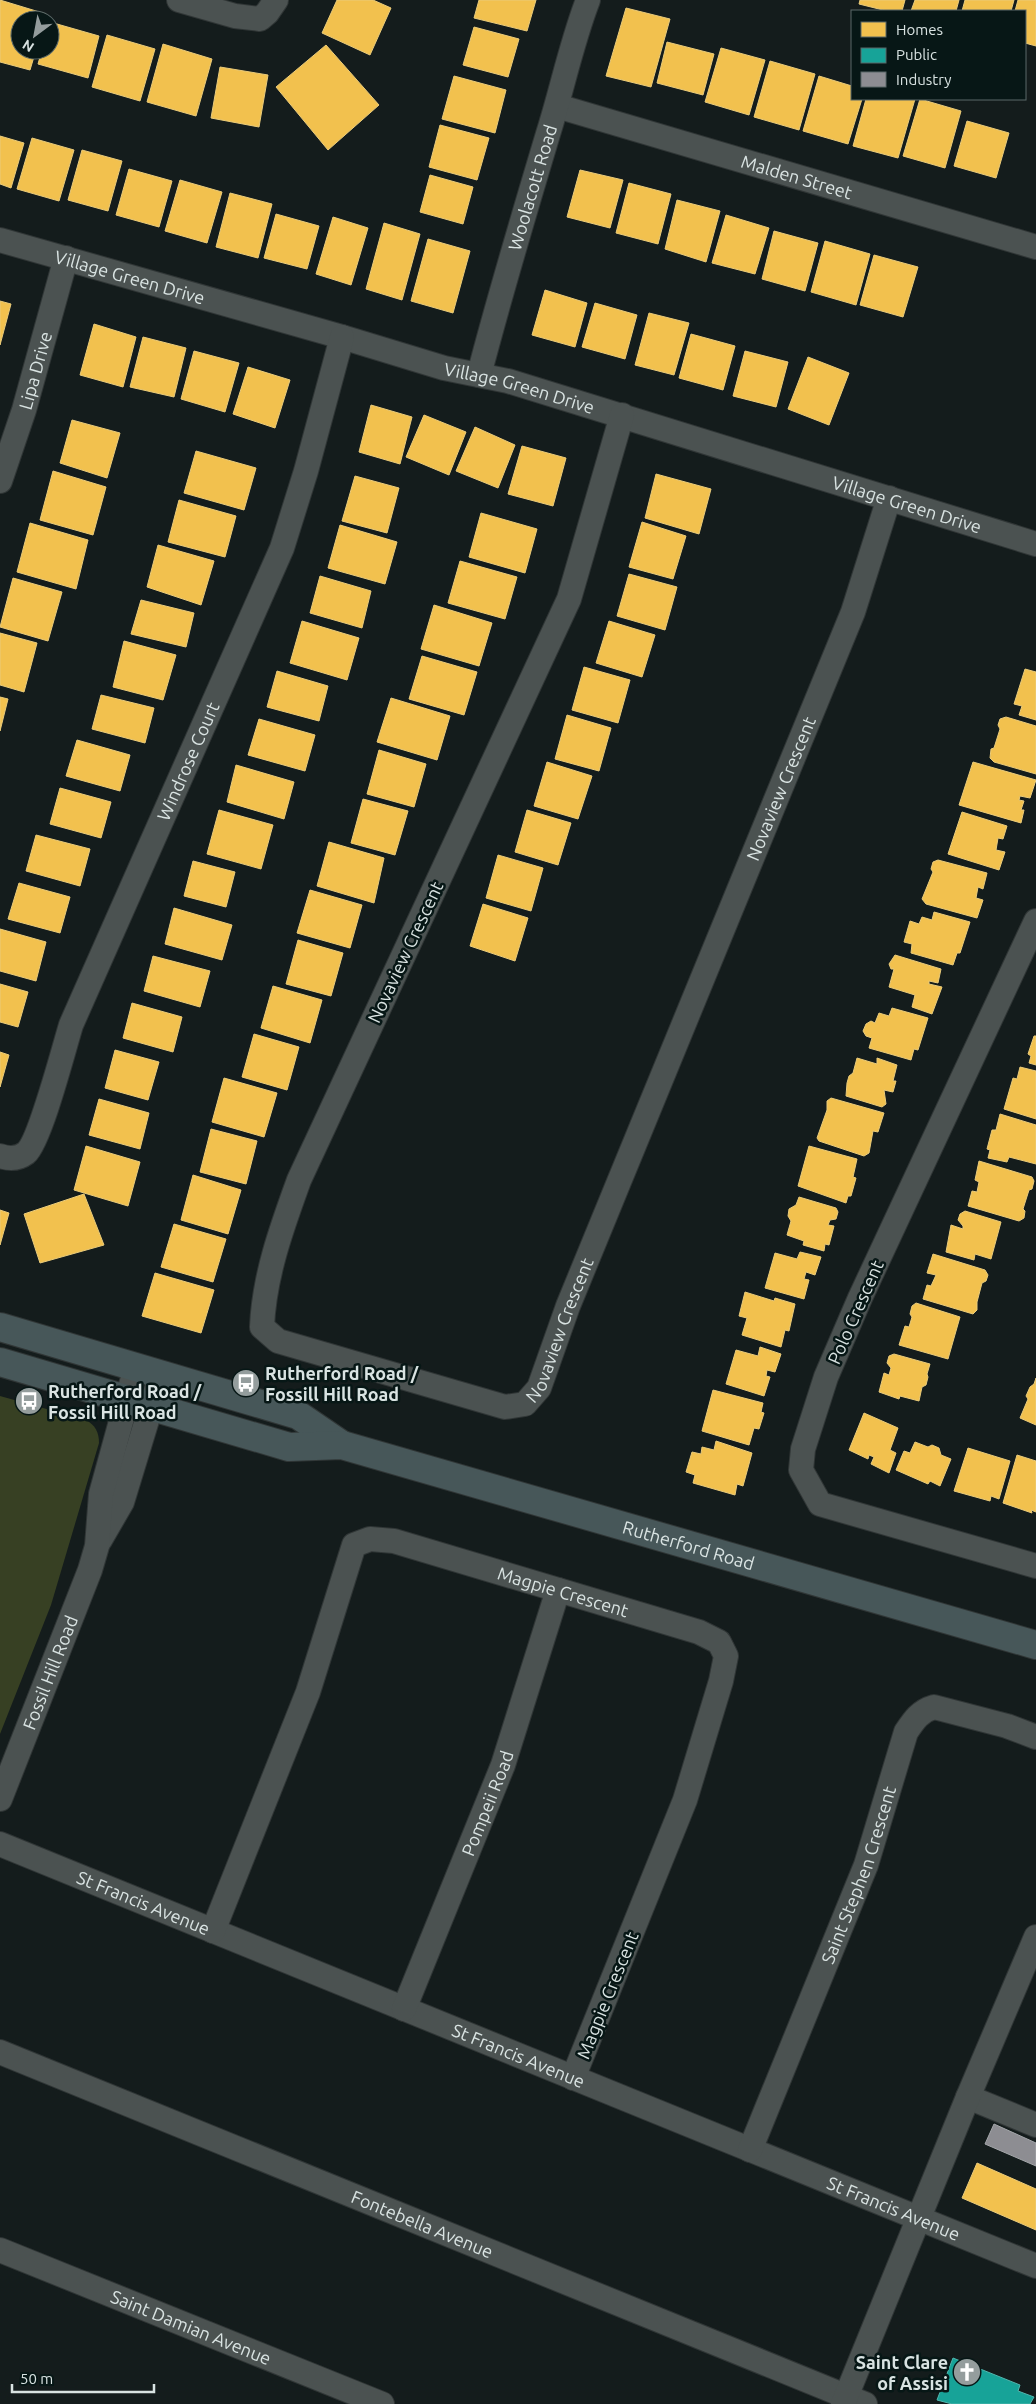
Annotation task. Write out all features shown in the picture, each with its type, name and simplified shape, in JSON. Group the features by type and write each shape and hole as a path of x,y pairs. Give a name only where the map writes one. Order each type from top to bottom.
{"main road":[{"name":"Rutherford Road","path":"0,1327 298,1415 342,1445 1036,1645"},
{"name":"Rutherford Road","path":"0,1362 289,1447 342,1445"}],"street":[{"path":"179,0 235,16 260,19 276,0"},
{"name":"Woolacott Road","path":"479,375 514,245 557,106 578,25 588,0"},
{"name":"Malden Street","path":"557,106 1036,247"},
{"name":"Village Green Drive","path":"0,240 342,337 444,368 508,381 1036,544"},
{"name":"Lipa Drive","path":"0,481 24,410 66,258"},
{"name":"Windrose Court","path":"0,1156 11,1159 25,1154 32,1146 71,1025 282,548 306,472 342,337"},
{"name":"Novaview Crescent","path":"622,415 569,599 299,1180 281,1228 263,1300 262,1327 278,1341 504,1408 525,1404 539,1388 568,1306 853,612 889,498"},
{"name":"Polo Crescent","path":"1036,921 860,1298 826,1377 803,1449 801,1470 820,1504 1036,1566"},
{"name":"Fossil Hill Road","path":"0,1799 82,1594 97,1546 101,1494 139,1403 149,1371"},
{"name":"Magpie Crescent","path":"212,1932 308,1692 354,1545 370,1539 394,1541 699,1632 718,1642 726,1656 686,1800 573,2078"},
{"name":"Pompeii Road","path":"404,2009 503,1765 558,1590"},
{"name":"Saint Stephen Crescent","path":"750,2150 866,1865 906,1732 915,1719 923,1710 934,1707 1006,1726 1036,1737"},
{"name":"St Francis Avenue","path":"0,1844 212,1932 1036,2266"},
{"path":"851,2402 918,2218 1036,1937"},
{"name":"Fontebella Avenue","path":"0,2052 851,2402"},
{"path":"968,2097 1036,2125"},
{"name":"Saint Damian Avenue","path":"0,2250 382,2404"}],"green space":[{"path":"0,1396 86,1420 96,1429 99,1443 51,1605 0,1734"}],"building: Homes":[{"path":"0,0 33,10 10,10 10,60 33,60 30,70 0,62"},
{"path":"337,0 373,0 391,8 370,55 322,33"},
{"path":"479,0 536,0 527,31 474,18"},
{"path":"860,0 905,0 902,10 883,10 859,4"},
{"path":"915,0 959,0 956,10 911,10"},
{"path":"965,0 1014,0 1011,10 962,10"},
{"path":"1018,0 1036,0 1036,46 1026,43 1026,10 1015,10"},
{"path":"626,8 670,19 651,87 606,76"},
{"path":"60,25 99,36 88,78 38,64 39,60 60,60"},
{"path":"474,27 519,39 508,77 463,65"},
{"path":"107,35 155,49 140,101 92,87"},
{"path":"667,42 714,54 703,95 657,83"},
{"path":"163,44 212,59 196,116 147,102"},
{"path":"326,45 379,105 328,150 276,87"},
{"path":"721,48 765,60 749,115 705,102"},
{"path":"770,61 815,74 799,130 754,117"},
{"path":"220,67 268,75 259,127 211,118"},
{"path":"454,76 506,90 495,133 442,119"},
{"path":"819,76 851,86 851,100 862,100 848,144 803,131"},
{"path":"866,100 915,100 898,158 853,146"},
{"path":"920,100 961,111 945,168 903,156"},
{"path":"967,121 1009,133 996,178 954,166"},
{"path":"440,125 489,138 477,180 429,167"},
{"path":"0,136 24,143 11,188 0,184"},
{"path":"32,138 74,150 59,201 17,189"},
{"path":"82,150 122,161 108,211 68,200"},
{"path":"129,169 172,181 159,227 116,215"},
{"path":"580,170 623,180 610,228 567,217"},
{"path":"430,175 473,187 463,224 420,212"},
{"path":"180,180 222,192 207,243 165,231"},
{"path":"629,183 671,194 658,244 616,233"},
{"path":"230,193 272,204 258,258 216,247"},
{"path":"677,200 720,211 706,262 665,249"},
{"path":"276,214 319,226 307,269 264,258"},
{"path":"726,215 769,228 755,274 712,263"},
{"path":"333,217 368,228 351,285 316,274"},
{"path":"384,223 420,234 402,300 366,289"},
{"path":"774,231 818,243 805,291 762,279"},
{"path":"428,239 470,251 453,313 411,301"},
{"path":"825,241 870,254 856,305 811,292"},
{"path":"874,255 918,267 903,317 860,305"},
{"path":"545,290 587,303 575,347 532,335"},
{"path":"0,301 11,304 0,345"},
{"path":"595,303 637,315 625,359 582,347"},
{"path":"649,313 689,323 674,375 635,365"},
{"path":"94,324 136,337 123,387 80,375"},
{"path":"691,334 735,346 723,390 679,378"},
{"path":"143,337 186,348 174,397 130,387"},
{"path":"194,351 239,363 225,412 181,399"},
{"path":"745,351 788,362 776,407 733,396"},
{"path":"808,357 849,373 829,425 788,409"},
{"path":"248,367 290,380 275,428 233,414"},
{"path":"371,405 412,417 400,464 359,452"},
{"path":"424,415 466,432 449,475 406,457"},
{"path":"72,420 120,433 107,478 60,463"},
{"path":"475,427 515,445 498,488 456,471"},
{"path":"522,446 566,458 553,506 508,494"},
{"path":"196,451 256,468 244,510 184,493"},
{"path":"53,471 106,487 93,535 40,520"},
{"path":"656,474 711,489 699,534 645,518"},
{"path":"355,476 399,488 387,533 342,521"},
{"path":"179,500 236,516 225,557 168,542"},
{"path":"481,513 537,529 525,573 469,557"},
{"path":"642,522 686,536 673,579 629,567"},
{"path":"30,523 88,540 76,589 17,572"},
{"path":"340,525 397,542 385,584 328,568"},
{"path":"158,545 214,561 201,605 147,587"},
{"path":"460,561 517,577 505,619 448,603"},
{"path":"629,574 677,587 665,630 617,616"},
{"path":"320,576 371,591 362,628 310,613"},
{"path":"13,578 62,592 48,641 0,627"},
{"path":"141,600 194,613 186,647 131,634"},
{"path":"434,605 492,623 479,666 421,649"},
{"path":"302,621 359,638 347,680 290,663"},
{"path":"609,621 655,635 642,677 596,663"},
{"path":"0,633 37,643 24,692 0,685"},
{"path":"124,641 176,655 163,700 113,687"},
{"path":"422,656 477,672 464,715 409,699"},
{"path":"584,667 630,680 618,723 572,710"},
{"path":"1025,669 1036,672 1036,720 1019,715 1022,706 1014,704"},
{"path":"277,671 328,686 319,721 267,707"},
{"path":"101,695 154,708 145,743 92,729"},
{"path":"0,697 8,699 0,731"},
{"path":"391,698 450,716 437,760 377,742"},
{"path":"567,715 611,728 599,771 555,759"},
{"path":"1006,717 1036,726 1036,774 994,762 990,758 991,749 994,748 1000,729 998,725 1000,719"},
{"path":"259,719 315,735 305,771 248,755"},
{"path":"77,740 130,755 120,791 66,776"},
{"path":"379,750 426,764 414,807 367,794"},
{"path":"547,762 592,776 578,819 534,806"},
{"path":"973,762 1036,780 1030,798 1020,796 1019,800 1024,801 1021,810 1024,810 1021,823 959,805"},
{"path":"236,765 294,782 284,819 227,802"},
{"path":"60,788 111,802 101,838 50,824"},
{"path":"363,799 408,811 395,855 351,843"},
{"path":"219,810 273,825 261,869 207,854"},
{"path":"527,810 571,823 558,865 515,852"},
{"path":"962,812 1007,826 1003,839 998,838 996,850 1005,852 999,870 948,854"},
{"path":"36,835 90,849 80,886 26,871"},
{"path":"329,842 384,858 374,903 317,886"},
{"path":"498,855 543,868 531,911 486,898"},
{"path":"938,860 987,873 983,889 978,887 976,898 983,900 977,918 926,904 922,899 933,872 931,869 933,862"},
{"path":"193,861 235,872 226,907 184,896"},
{"path":"19,883 70,897 60,933 8,919"},
{"path":"310,890 362,905 350,948 297,933"},
{"path":"483,904 528,918 515,961 470,946"},
{"path":"174,908 232,925 222,960 165,944"},
{"path":"934,912 970,922 960,953 957,953 953,965 911,953 912,944 904,942 910,921 919,924 922,917 932,920"},
{"path":"0,929 46,942 36,981 0,971"},
{"path":"298,940 343,953 331,996 286,984"},
{"path":"895,955 941,969 938,983 929,981 929,984 942,987 932,1014 912,1007 915,995 889,987 894,969 891,969 889,964"},
{"path":"153,956 210,971 200,1007 144,991"},
{"path":"0,984 28,992 18,1027 0,1022"},
{"path":"273,986 322,1000 310,1043 261,1028"},
{"path":"132,1003 182,1017 173,1052 123,1038"},
{"path":"892,1008 928,1018 918,1050 914,1049 911,1060 869,1048 872,1038 866,1036 863,1031 866,1024 871,1021 875,1023 879,1013 889,1016"},
{"path":"254,1034 299,1047 287,1090 242,1077"},
{"path":"1034,1036 1036,1036 1036,1065 1029,1063 1031,1056 1028,1054"},
{"path":"115,1050 159,1062 148,1100 105,1088"},
{"path":"0,1052 9,1055 0,1087"},
{"path":"857,1058 877,1064 877,1058 897,1065 893,1081 896,1081 893,1092 884,1090 886,1104 882,1107 846,1096 849,1076 853,1073"},
{"path":"1020,1067 1036,1071 1036,1119 1004,1109 1013,1078 1017,1079"},
{"path":"224,1078 277,1093 264,1137 212,1122"},
{"path":"831,1098 884,1113 878,1132 873,1131 869,1153 864,1156 819,1141 817,1138 827,1110 827,1101"},
{"path":"99,1099 149,1113 140,1149 89,1135"},
{"path":"1000,1114 1036,1125 1036,1164 1009,1157 1007,1162 988,1158 990,1150 987,1149 992,1130 996,1130"},
{"path":"211,1129 257,1141 246,1184 200,1172"},
{"path":"86,1146 140,1162 128,1206 74,1190"},
{"path":"809,1146 857,1159 853,1177 856,1178 851,1196 848,1196 846,1203 798,1186"},
{"path":"979,1161 1032,1177 1034,1181 1023,1209 1025,1211 1024,1218 1019,1221 968,1206 972,1191 977,1192 979,1182 975,1180"},
{"path":"193,1175 241,1190 228,1234 181,1220"},
{"path":"84,1194 104,1245 40,1263 24,1214"},
{"path":"799,1197 836,1208 838,1212 836,1219 830,1220 828,1225 834,1226 829,1245 825,1244 824,1251 803,1245 804,1241 787,1235 791,1221 788,1216 789,1209 796,1205"},
{"path":"0,1210 9,1213 0,1245"},
{"path":"965,1211 1001,1222 991,1259 975,1254 974,1260 946,1252 951,1225 963,1229 958,1220 960,1214"},
{"path":"174,1224 226,1239 213,1282 161,1267"},
{"path":"800,1252 821,1257 815,1275 806,1272 804,1279 809,1280 804,1299 765,1288 775,1253 797,1259"},
{"path":"933,1254 985,1270 988,1275 986,1281 982,1283 977,1310 973,1314 923,1299 927,1285 931,1286 936,1275 927,1273"},
{"path":"155,1273 214,1290 201,1333 142,1316"},
{"path":"745,1292 774,1301 775,1298 795,1304 789,1331 785,1330 781,1347 742,1335 747,1318 739,1316"},
{"path":"916,1303 960,1317 948,1359 899,1345 905,1326 909,1327 912,1317 910,1314 912,1306"},
{"path":"760,1347 781,1354 775,1372 767,1370 766,1376 770,1377 764,1396 726,1384 736,1350 758,1356"},
{"path":"894,1354 930,1364 926,1385 922,1387 919,1401 900,1396 899,1399 879,1392 884,1373 889,1375 891,1368 887,1363 889,1356"},
{"path":"1036,1378 1036,1425 1020,1418 1028,1399 1026,1396"},
{"path":"713,1390 763,1403 761,1412 764,1413 759,1429 754,1428 749,1445 702,1431"},
{"path":"864,1413 898,1428 890,1450 896,1453 889,1473 871,1464 874,1457 869,1455 868,1459 849,1450"},
{"path":"716,1441 752,1453 743,1486 737,1484 735,1495 693,1483 695,1475 686,1472 692,1452 701,1454 702,1447 714,1450"},
{"path":"915,1442 928,1447 932,1445 939,1448 941,1455 951,1459 940,1486 930,1481 928,1484 896,1470 904,1451 910,1453"},
{"path":"968,1448 1010,1461 999,1499 991,1496 990,1501 954,1491"},
{"path":"1017,1455 1036,1461 1036,1512 1031,1510 1032,1513 1003,1503"},
{"path":"977,2163 1036,2189 1036,2230 962,2198"}],"building: Public":[{"name":"Saint Clare of Assisi","path":"953,2358 1020,2385 1018,2391 1034,2397 1030,2404 952,2404 937,2400"}],"building: Industry":[{"path":"994,2124 1036,2143 1036,2166 985,2144"}],"place":[{"name":"Rutherford Road / Fossill Hill Road","path":"246,1383"},
{"name":"Rutherford Road / Fossil Hill Road","path":"29,1401"},
{"name":"Saint Clare of Assisi","path":"967,2372"}]}
